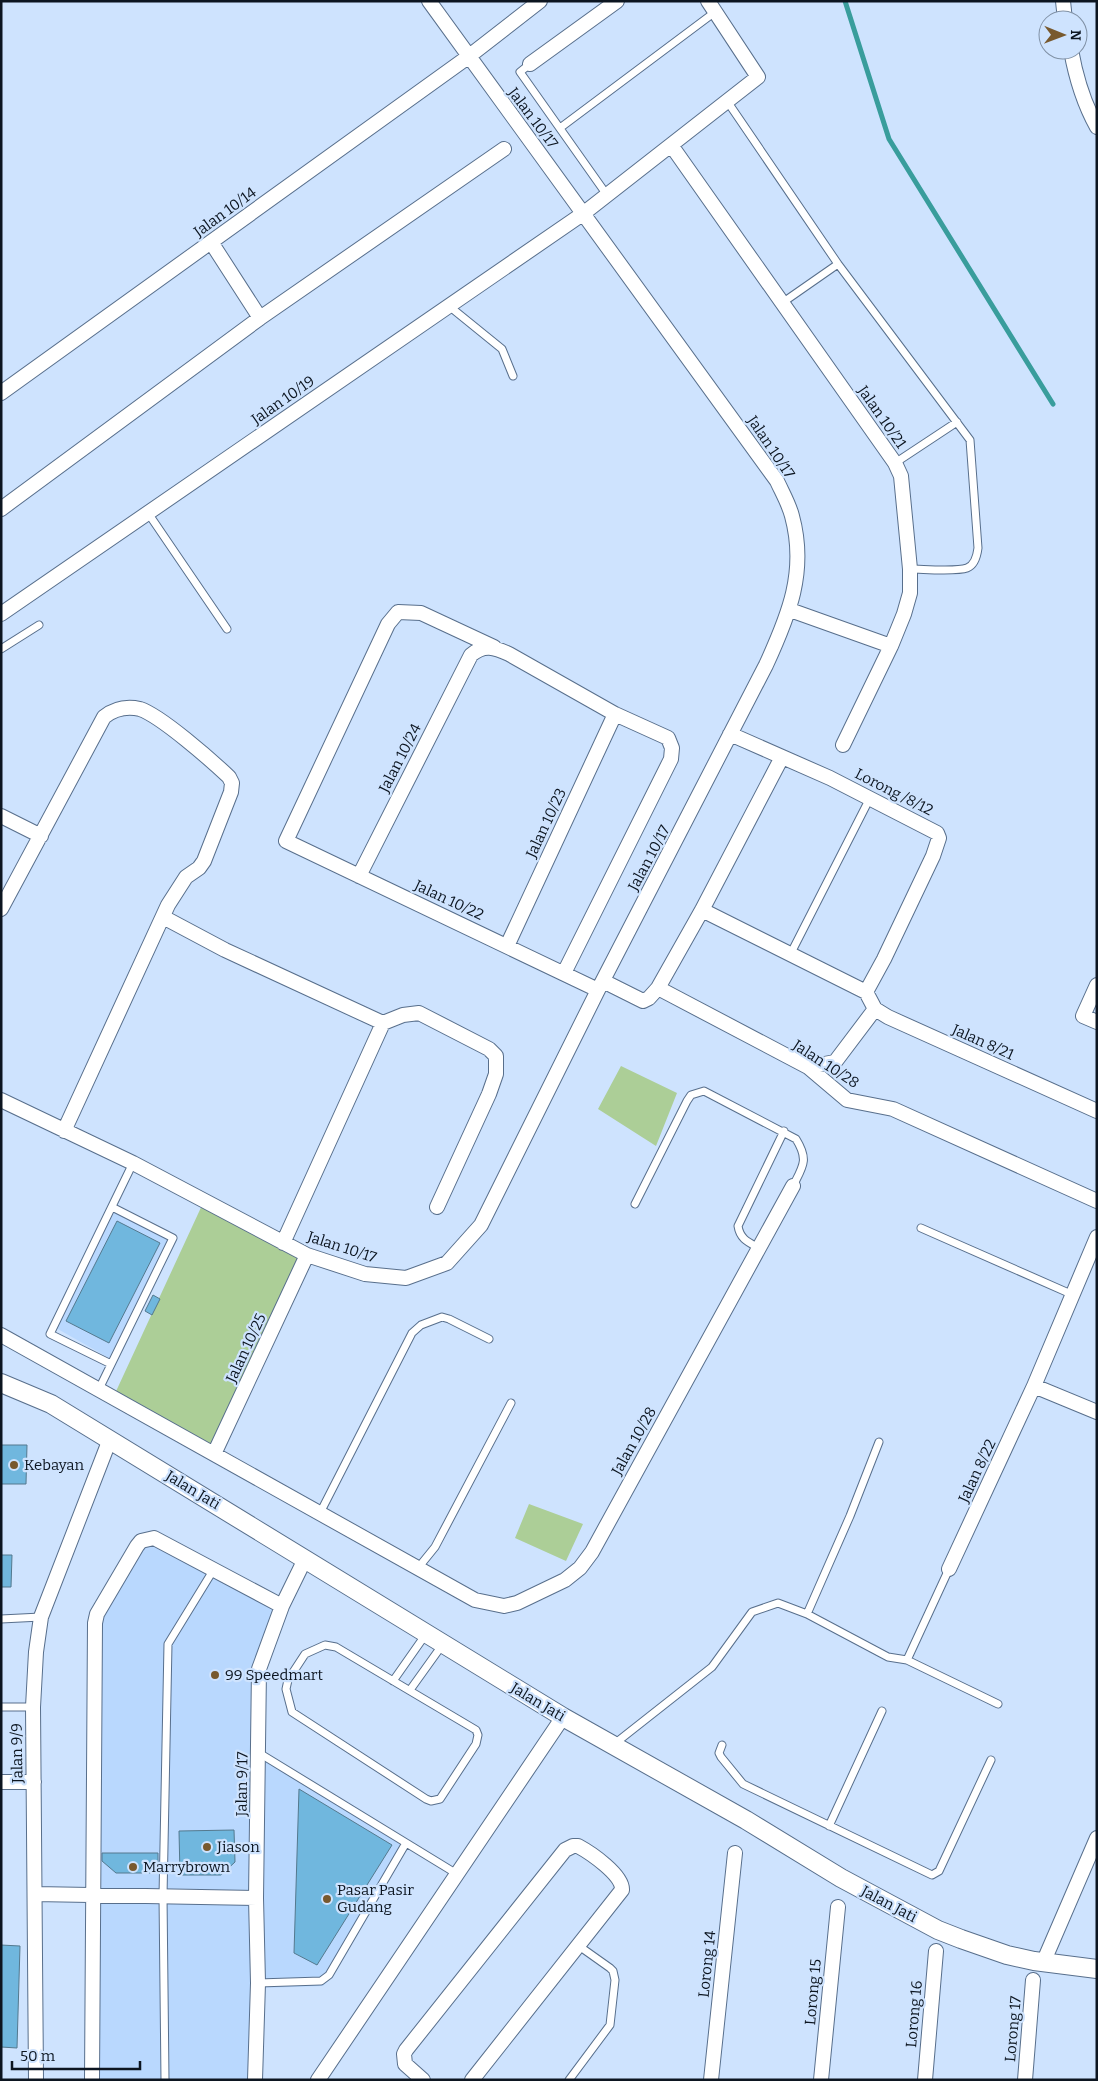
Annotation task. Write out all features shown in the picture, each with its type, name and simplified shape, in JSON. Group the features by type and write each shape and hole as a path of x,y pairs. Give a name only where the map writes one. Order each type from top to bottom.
{"street":[{"name":"Jalan 10/17","path":"1,1100 133,1163 307,1255 365,1274 406,1278 447,1263 481,1225 601,985 766,665 790,610 798,568 798,551 792,516 776,480 429,1"},
{"name":"Jalan 10/14","path":"1,394 468,57 540,1"},
{"path":"530,64 617,1"},
{"name":"Jalan 10/19","path":"1,614 584,213 758,76 711,7"},
{"path":"1072,60 1085,106 1097,127"},
{"name":"Jalan 10/21","path":"671,145 895,463 901,476 910,569 910,593 891,646 843,745"},
{"path":"1,509 260,318 504,149"},
{"path":"212,242 260,318"},
{"path":"790,610 891,646"},
{"name":"Jalan 10/22","path":"495,648 421,613 398,612 388,624 286,841 564,973 601,985"},
{"name":"Jalan 10/24","path":"359,876 471,655 485,646 495,648"},
{"path":"495,648 520,659 615,714 668,738 672,748 671,759 564,973"},
{"path":"1,909 104,717 119,708 133,708 146,712 182,736 222,771 232,783 228,805 204,861 199,868 186,877 168,905 64,1131"},
{"name":"Jalan 10/23","path":"507,946 615,714"},
{"name":"Lorong /8/12","path":"730,734 870,798 937,833 939,838 933,856 884,959 866,992"},
{"path":"601,985 643,1001 649,998 658,988 702,910 782,757"},
{"path":"1,816 40,836"},
{"path":"702,910 866,992 875,1009 835,1062 808,1068"},
{"path":"163,917 225,950 383,1023"},
{"path":"1097,985 1083,1016 1097,1022"},
{"name":"Jalan 10/28","path":"658,988 808,1068 847,1100 893,1108 1097,1202"},
{"name":"Jalan 8/21","path":"875,1009 888,1017 1097,1111"},
{"path":"283,1242 383,1023 403,1015 419,1013 489,1049 496,1056 496,1074 489,1094 437,1207"},
{"name":"Jalan 10/28","path":"418,1568 475,1600 504,1606 517,1603 565,1580 580,1568 592,1552 793,1186"},
{"name":"Jalan 8/22","path":"949,1569 1034,1386 1071,1294 1097,1237"},
{"name":"Jalan 10/25","path":"214,1454 307,1255"},
{"path":"1,1335 418,1568"},
{"name":"Jalan Jati","path":"1,1383 51,1404 563,1717 746,1820 841,1878 938,1930 1007,1955 1097,1969"},
{"path":"1034,1386 1097,1412"},
{"name":"Jalan 9/9","path":"36,2080 33,1707 36,1652 41,1617 110,1440"},
{"path":"92,2080 95,1620 141,1541 154,1538 282,1606"},
{"name":"Jalan 9/17","path":"255,2080 258,1983 256,1898 259,1669 282,1606 305,1559"},
{"path":"318,2080 563,1717"},
{"path":"1,1782 34,1782"},
{"path":"1043,1962 1097,1838"},
{"path":"418,2076 405,2064 406,2050 564,1850 573,1846 582,1848 617,1876 622,1885 619,1894 472,2080"},
{"name":"Lorong 14","path":"711,2080 735,1853"},
{"path":"35,1894 256,1898"},
{"name":"Lorong 15","path":"821,2080 838,1907"},
{"name":"Lorong 16","path":"925,2080 936,1951"},
{"name":"Lorong 17","path":"1025,2080 1033,1980"}],"lane":[{"path":"560,128 711,7"},
{"path":"530,64 520,72 607,195"},
{"path":"727,101 838,264 970,440 978,548 976,559 972,564 960,569 910,569"},
{"path":"782,304 838,264"},
{"path":"450,306 502,349 513,376"},
{"path":"895,463 957,422"},
{"path":"148,513 227,628"},
{"path":"1,649 39,625"},
{"path":"791,953 870,798"},
{"path":"635,1204 687,1101 691,1095 704,1091 784,1131 796,1139 804,1154 804,1163 793,1186"},
{"path":"759,1248 743,1239 739,1233 738,1226 784,1131"},
{"path":"111,1364 50,1334 133,1163"},
{"path":"98,1389 173,1238 112,1207"},
{"path":"921,1228 1071,1294"},
{"path":"320,1514 412,1333 417,1327 438,1317 446,1317 489,1339"},
{"path":"418,1568 435,1547 512,1403"},
{"path":"807,1614 879,1442"},
{"path":"165,2080 163,1896 168,1644 214,1569"},
{"path":"907,1660 949,1569"},
{"path":"613,1745 712,1667 752,1612 778,1603 807,1614 888,1657 907,1660 998,1704"},
{"path":"1,1619 41,1617"},
{"path":"394,1681 426,1633"},
{"path":"410,1690 443,1644"},
{"path":"329,1645 336,1647 394,1681 472,1727 478,1735 476,1744 444,1795 436,1801 426,1799 295,1715 290,1706 286,1686 305,1654 329,1645"},
{"path":"1,1707 33,1707"},
{"path":"829,1826 882,1711"},
{"path":"722,1745 719,1754 721,1758 743,1784 929,1874 936,1873 991,1760"},
{"path":"259,1753 457,1874"},
{"path":"258,1983 321,1981 329,1975 406,1843"},
{"path":"569,2080 610,2025 615,1980 613,1971 610,1968 579,1946"}],"shaded area":[{"path":"117,1206 171,1233 109,1358 56,1328"},
{"path":"145,1532 158,1532 291,1604 266,1668 265,1761 407,1847 332,1977 323,1986 264,1988 262,2080 85,2080 88,1617 134,1539"}],"green space":[{"path":"621,1066 677,1093 656,1146 598,1109"},
{"path":"204,1201 307,1255 214,1454 112,1400"},
{"path":"529,1504 583,1524 566,1561 515,1538"}],"building":[{"path":"117,1221 160,1243 109,1343 66,1321"},
{"path":"153,1295 160,1299 152,1315 145,1311"},
{"name":"Kebayan","path":"1,1445 27,1445 26,1484 1,1484"},
{"path":"1,1555 12,1555 11,1587 1,1587"},
{"name":"Pasar Pasir Gudang","path":"299,1789 392,1845 317,1965 294,1953"},
{"name":"Jiason","path":"234,1830 235,1862 221,1875 180,1875 179,1831"},
{"name":"Marrybrown","path":"102,1853 158,1853 158,1873 116,1873 102,1861"},
{"path":"1,1945 20,1946 17,2048 1,2047"}],"waterway":[{"path":"845,1 889,139 1053,404"}],"place":[{"name":"Kebayan","path":"14,1465"},
{"name":"99 Speedmart","path":"215,1675"},
{"name":"Jiason","path":"207,1847"},
{"name":"Marrybrown","path":"133,1867"},
{"name":"Pasar Pasir Gudang","path":"327,1899"}]}
